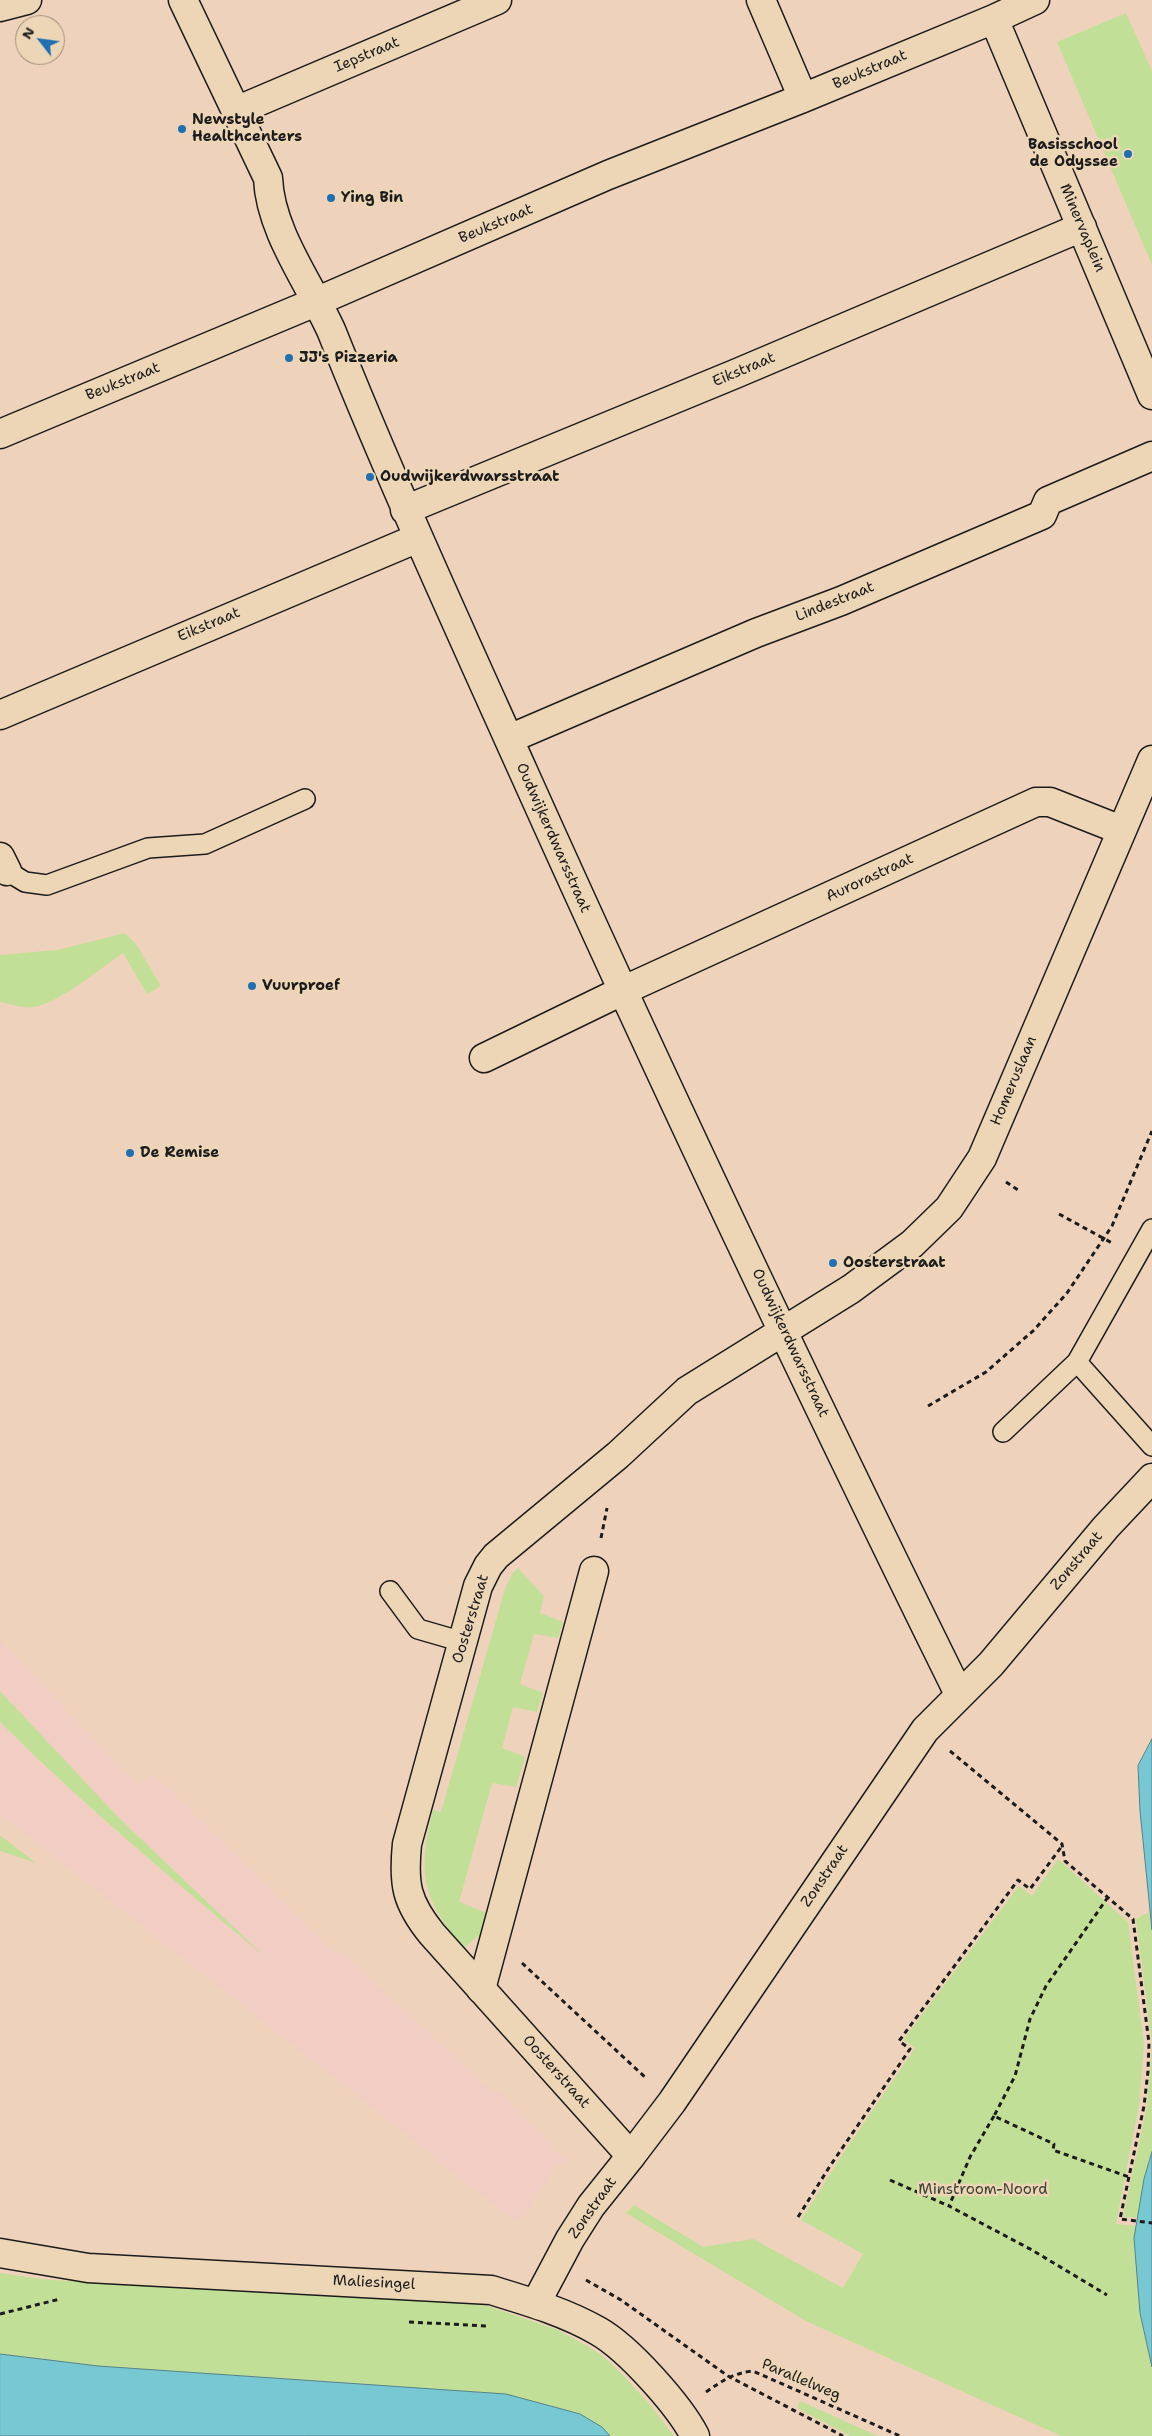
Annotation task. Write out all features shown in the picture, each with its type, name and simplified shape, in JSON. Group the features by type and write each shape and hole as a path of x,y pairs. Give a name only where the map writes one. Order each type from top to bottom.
{"street":[{"path":"0,7 27,0"},
{"name":"Oudwijkerdwarsstraat","path":"183,0 268,178 269,199 299,270 318,301 418,538 622,991 874,1521 959,1694"},
{"name":"Iepstraat","path":"236,111 497,0"},
{"path":"761,0 803,98"},
{"path":"994,19 1035,0"},
{"name":"Beukstraat","path":"0,434 318,301 608,175 803,98 994,19"},
{"name":"Minervaplein","path":"994,19 1152,396"},
{"name":"Eikstraat","path":"406,510 735,374 1082,227"},
{"name":"Lindestraat","path":"509,739 756,633 841,601 1042,515 1048,501 1152,456"},
{"name":"Eikstraat","path":"0,715 418,538"},
{"name":"Homeruslaan","path":"784,1331 851,1289 912,1244 949,1208 982,1158 1152,760"},
{"name":"Aurorastraat","path":"622,991 1036,802 1050,802 1121,830"},
{"path":"484,1058 622,991"},
{"name":"Oosterstraat","path":"631,2156 419,1919 409,1897 404,1874 407,1844 478,1586 488,1566 496,1556 618,1455 687,1391 784,1331"},
{"name":"Zonstraat","path":"536,2303 591,2206 672,2102 925,1730 959,1694 992,1664 1106,1527 1152,1478"},
{"path":"481,1989 594,1571"},
{"name":"Maliesingel","path":"0,2253 88,2268 491,2290 536,2303 598,2331 626,2353 680,2410 695,2436"}],"lane":[{"path":"3,864 25,882 47,885 148,848 205,844 305,799"},
{"path":"1003,1432 1077,1362 1152,1229"},
{"path":"1077,1362 1152,1446"},
{"path":"390,1591 418,1630 463,1642"}],"path":[{"path":"928,1406 986,1372 1034,1330 1067,1293 1105,1238 1152,1131"},
{"path":"1006,1182 1018,1190"},
{"path":"1059,1214 1136,1257"},
{"path":"594,1571 618,1455"},
{"path":"925,1730 1062,1845 1065,1861 1133,1919 1149,2043 1144,2106 1120,2219 1152,2223"},
{"path":"798,2217 830,2166 910,2049 899,2041 1018,1880 1030,1889 1062,1845"},
{"path":"949,2206 970,2157 994,2116 1014,2076 1030,2019 1046,1986 1108,1897"},
{"path":"495,1938 672,2102"},
{"path":"994,2116 1054,2144 1053,2150 1129,2177"},
{"path":"890,2180 949,2206 1032,2250 1107,2295"},
{"path":"557,2264 621,2300 728,2376"},
{"path":"0,2314 67,2298"},
{"path":"402,2321 494,2328"},
{"name":"Parallelweg","path":"728,2376 738,2372 753,2371 900,2436"},
{"name":"Parallelweg","path":"728,2376 843,2436"}],"shaded area":[{"path":"0,1640 137,1785 154,1774 336,1955 340,1951 488,2088 500,2093 509,2100 515,2110 551,2143 550,2148 567,2161 563,2167 557,2163 522,2220 517,2217 514,2220 435,2159 0,1814 0,1722 43,1765 113,1829 256,1949 120,1819 0,1691"}],"green space":[{"name":"Basisschool de Odyssee","path":"1126,13 1152,71 1152,265 1057,42"},
{"path":"125,933 136,944 161,986 147,994 123,953 68,992 45,1004 26,1007 0,1002 0,955 57,950"},
{"path":"518,1568 544,1596 540,1613 563,1622 558,1638 534,1634 520,1684 543,1693 537,1712 513,1707 502,1748 525,1757 516,1787 492,1783 459,1902 489,1914 488,1929 463,1948 449,1930 431,1899 425,1868 425,1851 433,1810 441,1812 505,1589 512,1574"},
{"path":"0,1691 120,1819 265,1957 97,1813 0,1722"},
{"path":"0,1835 36,1863 0,1851"},
{"name":"Minstroom-Noord","path":"1058,1859 1128,1922 1144,2045 1139,2105 1116,2224 1138,2226 1135,2234 1140,2313 1152,2367 1152,2436 1061,2436 806,2321 626,2213 634,2205 703,2247 753,2239 843,2288 863,2254 801,2220 842,2155 915,2048 903,2040 1019,1886 1032,1896"},
{"path":"1149,1912 1152,1931 1152,2044 1136,1919"},
{"path":"1152,2044 1152,2152 1144,2179 1139,2218 1123,2217 1147,2106"},
{"path":"0,2273 41,2279 97,2283 448,2301 485,2305 558,2330 601,2355 647,2401 674,2436 610,2436 602,2427 580,2414 506,2394 98,2366 0,2354"},
{"path":"800,2401 878,2436 850,2436 797,2408"}],"water":[{"path":"1152,1739 1152,1930 1140,1811 1138,1766"},
{"path":"1152,2152 1152,2367 1140,2313 1134,2238 1144,2179"},
{"path":"0,2354 98,2366 506,2394 580,2414 602,2427 610,2436 0,2436"}],"place":[{"name":"Newstyle Healthcenters","path":"182,129"},
{"name":"Basisschool de Odyssee","path":"1128,154"},
{"name":"Ying Bin","path":"331,198"},
{"name":"JJ's Pizzeria","path":"289,358"},
{"name":"Oudwijkerdwarsstraat","path":"370,477"},
{"name":"Vuurproef","path":"252,986"},
{"name":"De Remise","path":"130,1153"},
{"name":"Oosterstraat","path":"833,1263"}]}
